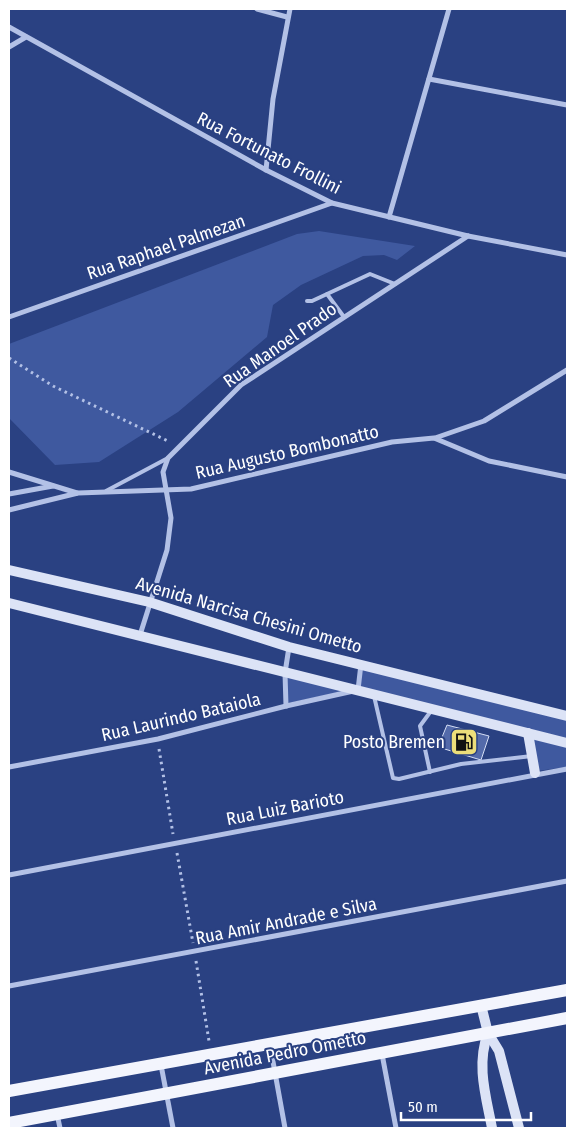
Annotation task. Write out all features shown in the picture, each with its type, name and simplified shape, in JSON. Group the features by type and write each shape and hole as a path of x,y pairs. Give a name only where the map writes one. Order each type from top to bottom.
{"main road":[{"name":"Avenida Pedro Ometto","path":"9,1091 160,1062 212,1055 567,990"},
{"name":"Avenida Pedro Ometto","path":"9,1123 567,1018"}],"street":[{"path":"257,9 287,17"},
{"path":"266,170 274,100 287,17 290,9"},
{"path":"389,217 449,9"},
{"name":"Rua Fortunato Frollini","path":"9,27 266,170 332,203 468,236 567,256"},
{"path":"9,47 26,38"},
{"path":"428,79 567,105"},
{"name":"Rua Raphael Palmezan","path":"9,317 332,203"},
{"name":"Rua Manoel Prado","path":"168,458 241,385 468,236"},
{"path":"434,438 484,421 567,370"},
{"name":"Rua Augusto Bombonatto","path":"9,510 78,493 191,489 392,442 434,438 488,462 567,477"},
{"path":"140,635 167,550 171,518 168,490 163,472 168,458"},
{"path":"9,472 78,493"},
{"path":"9,494 54,486"},
{"name":"Avenida Narcisa Chesini Ometto","path":"9,570 149,602 289,647 567,716"},
{"path":"9,603 567,744"},
{"path":"286,706 285,673 289,647"},
{"path":"358,690 361,664"},
{"name":"Rua Laurindo Bataiola","path":"9,767 158,739 286,706 358,690"},
{"path":"528,733 535,773"},
{"name":"Rua Luiz Barioto","path":"9,874 175,844 567,768"},
{"name":"Rua Amir Andrade e Silva","path":"9,986 567,881"},
{"path":"481,1005 488,1033 499,1050 519,1128"},
{"path":"488,1033 482,1049 481,1071 492,1128"},
{"path":"270,1043 285,1128"},
{"path":"382,1053 396,1128"},
{"path":"160,1062 173,1128"},
{"path":"57,1114 60,1128"}],"lane":[{"path":"307,302 370,274 395,284"},
{"path":"327,294 344,317"},
{"path":"104,492 168,458"},
{"path":"373,694 392,778 399,780 461,764 532,756"},
{"path":"430,772 420,726 433,709"}],"path":[{"path":"9,358 54,386 180,447"},
{"path":"158,739 212,1055"}],"shaded area":[{"path":"319,231 415,246 397,260 384,255 363,256 301,285 273,305 267,337 178,412 99,462 55,465 9,418 9,344 297,234"},
{"path":"363,666 567,718 567,741 360,689"},
{"path":"287,675 350,690 288,703"},
{"path":"530,736 567,745 567,767 537,771"}],"building":[{"name":"Posto Bremen","path":"447,725 489,736 481,760 438,747"}],"place":[{"name":"Posto Bremen","path":"464,742"}]}
